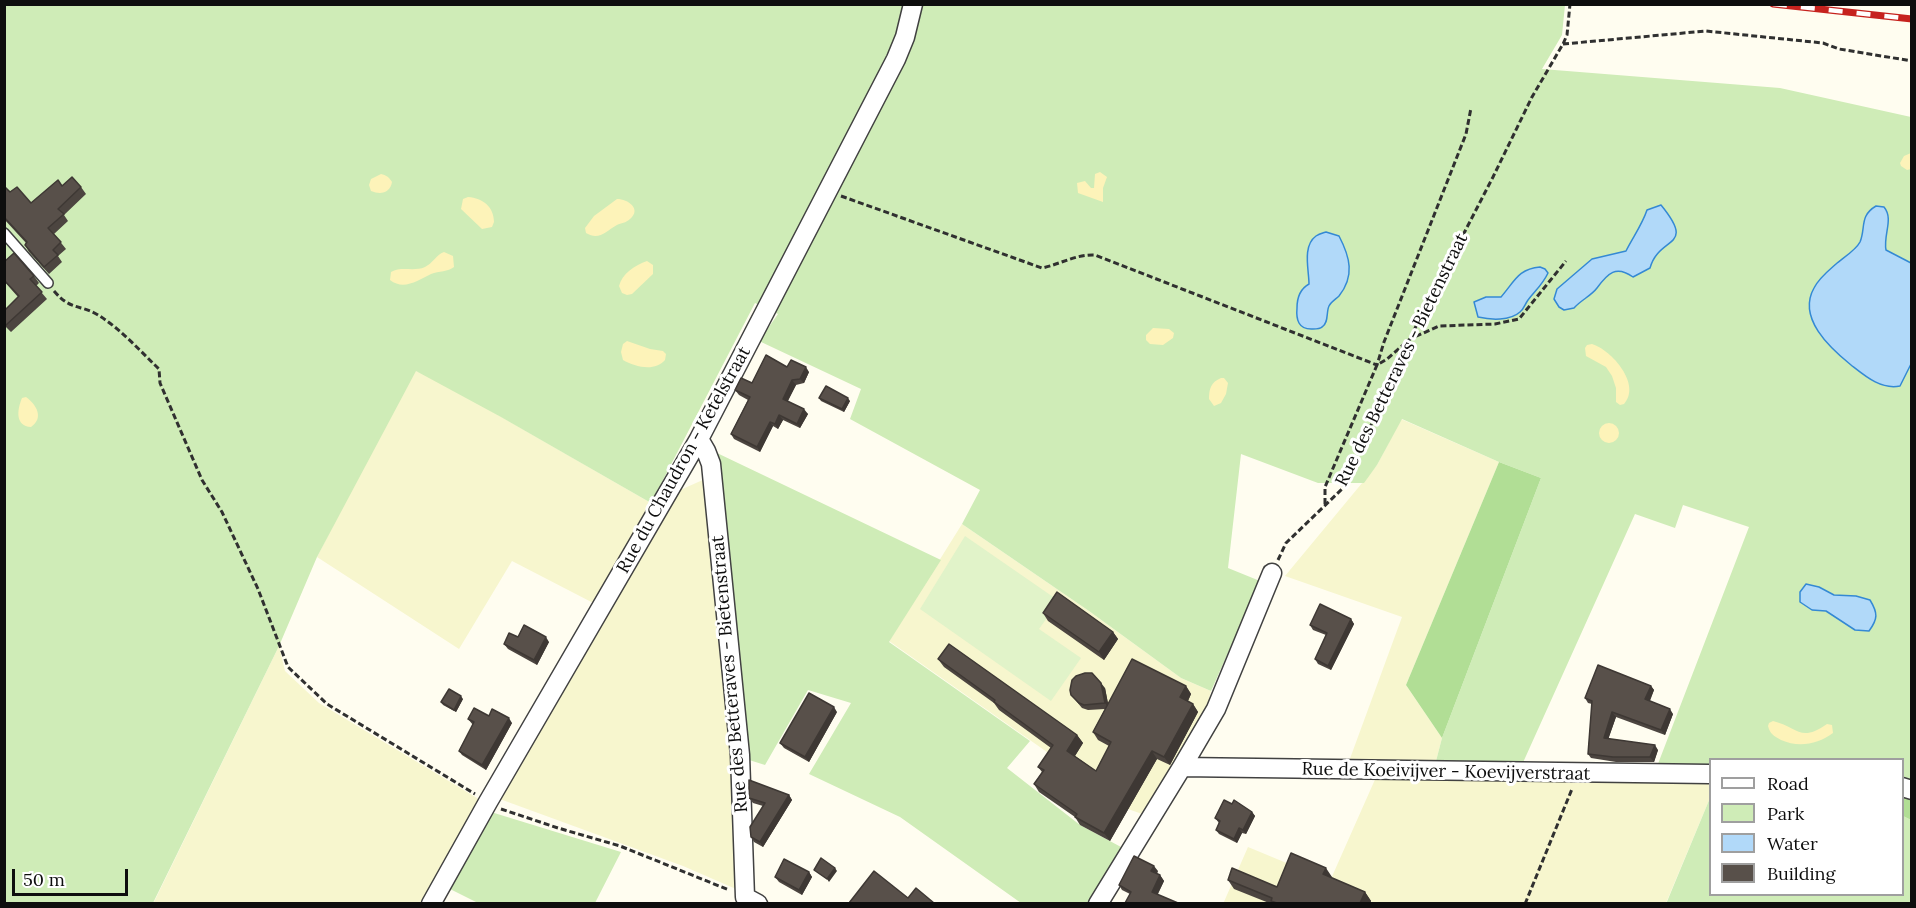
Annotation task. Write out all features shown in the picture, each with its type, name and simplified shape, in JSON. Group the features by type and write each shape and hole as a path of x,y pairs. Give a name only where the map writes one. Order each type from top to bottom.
{"street":[{"name":"Rue du Chaudron - Ketelstraat","path":"431,903 699,439 896,59 905,37 913,4"},
{"name":"Rue des Betteraves - Bietenstraat","path":"699,439 711,465 740,754 751,900"},
{"path":"1098,903 1216,709 1272,573"},
{"name":"Rue de Koeivijver - Koevijverstraat","path":"1182,767 1709,774"}],"lane":[{"path":"4,233 48,283"}],"path":[{"name":"Rue des Betteraves - Bietenstraat","path":"1272,573 1286,543 1342,489 1410,339 1532,97 1563,44 1567,35 1570,4"},
{"path":"1563,44 1706,31 1824,43 1839,49 1911,61"},
{"path":"1325,505 1325,487 1377,365 1466,134 1471,108"},
{"path":"828,191 1042,268 1082,254 1095,255 1377,365"},
{"path":"1377,365 1410,339 1439,326 1495,324 1519,320 1566,261"},
{"path":"48,283 61,299 73,307 97,314 159,369 160,383 202,480 222,513 258,590 288,667 327,704 500,808 620,846 751,900"},
{"path":"1525,903 1578,773"}],"green space":[{"path":"5,5 1565,5 1562,35 1542,69 1780,88 1911,117 1911,782 1904,780 1904,758 1709,758 1709,769 1656,769 1749,527 1683,505 1675,528 1635,514 1521,767 1435,765 1442,738 1541,478 1402,419 1377,465 1364,483 1318,483 1241,454 1228,568 1260,581 1211,691 1181,678 1089,611 962,524 980,490 850,419 861,389 759,341 778,314 755,303 651,503 416,371 317,557 279,646 153,903 5,904"},
{"path":"412,369 441,382 651,503 705,479 734,748 736,889 683,866 497,798 601,607 512,561 459,649 317,557"},
{"path":"1401,419 1499,462 1406,685 1442,738 1435,765 1348,764 1402,617 1285,576 1377,465"},
{"path":"717,453 941,560 889,642 1030,741 1007,768 1080,825 1121,847 1089,903 1021,903 900,817 809,774 851,703 808,690 765,765 746,759 720,521"},
{"path":"1499,462 1541,478 1442,738 1406,685"},
{"path":"962,524 1089,611 1181,678 1211,691 1206,711 1172,772 1156,790 1142,814 1128,809 889,641"},
{"path":"965,536 1059,601 1039,629 1081,658 1051,701 920,609"},
{"path":"279,646 285,671 319,703 482,801 422,903 153,904"},
{"path":"1377,775 1709,779 1709,800 1666,903 1223,904 1248,847 1330,881"},
{"path":"1904,793 1911,795 1911,820 1904,816"},
{"path":"1709,800 1709,896 1904,896 1904,816 1911,820 1911,903 1666,904"},
{"path":"491,812 621,852 595,903 478,903 448,888"}],"sand":[{"path":"1911,153 1911,169 1907,170 1900,163 1904,156"},
{"path":"1100,172 1107,177 1103,188 1103,202 1078,193 1077,183 1085,181 1091,188 1094,188 1095,174"},
{"path":"381,174 387,176 392,182 389,189 382,193 371,191 369,185 371,179"},
{"path":"468,197 487,204 492,212 494,222 492,227 482,229 461,209 463,199"},
{"path":"617,199 625,201 634,208 635,212 630,219 599,236 586,233 585,228 594,216"},
{"path":"444,252 453,256 454,267 452,269 431,274 406,285 390,280 391,272 399,269 425,267"},
{"path":"647,261 653,265 653,274 632,294 622,293 619,286 626,274"},
{"path":"1153,328 1169,329 1174,333 1173,338 1163,345 1150,344 1146,340 1146,335"},
{"path":"627,341 663,351 666,354 665,360 661,364 650,367 628,363 623,360 621,352 623,344"},
{"path":"1592,344 1608,353 1627,378 1629,396 1624,404 1620,405 1616,402 1616,388 1606,367 1586,356 1585,348"},
{"path":"1221,378 1228,383 1226,394 1221,403 1214,406 1209,399 1210,389"},
{"path":"26,397 33,404 38,416 31,427 22,424 19,417 22,398"},
{"path":"1609,423 1616,426 1619,433 1616,440 1609,443 1602,440 1599,433 1602,426"},
{"path":"1773,721 1805,733 1818,730 1827,724 1832,725 1833,733 1815,742 1795,744 1781,740 1770,731 1768,726"}],"water":[{"path":"1661,205 1676,229 1676,236 1661,250 1650,268 1633,277 1627,273 1613,272 1574,308 1564,310 1559,307 1554,299 1557,289 1592,259 1626,251 1647,210"},
{"path":"1876,206 1884,207 1887,212 1886,250 1911,263 1911,364 1900,386 1893,387 1874,381 1843,358 1818,331 1810,310 1810,299 1816,284 1858,245 1862,237 1865,218"},
{"path":"1326,232 1339,236 1346,251 1349,274 1344,289 1329,306 1324,325 1319,329 1308,329 1299,323 1298,301 1301,291 1309,284 1307,258 1309,246 1316,236"},
{"path":"1540,267 1548,273 1520,312 1500,319 1478,317 1474,302 1486,297 1501,297 1522,273"},
{"path":"1806,584 1819,587 1834,595 1856,596 1870,600 1876,616 1872,627 1869,631 1855,630 1826,611 1812,610 1800,602 1800,592"}],"building":[{"path":"72,177 81,187 58,209 64,214 48,228 61,242 53,250 58,255 44,267 25,245 27,242 4,217 4,186 10,192 17,187 31,203 58,180 62,186"},
{"path":"14,253 34,276 30,279 42,292 6,325 4,311 19,296 4,280 4,262"},
{"path":"766,355 787,367 791,360 806,367 800,379 792,380 783,399 804,409 797,424 779,415 775,424 770,422 757,447 731,434 750,397 735,390 741,378 752,383"},
{"path":"826,386 848,398 842,409 819,398"},
{"path":"1057,592 1113,632 1099,652 1043,613"},
{"path":"1320,604 1351,619 1328,666 1315,659 1327,633 1310,625"},
{"path":"524,625 546,637 534,660 504,644 509,633 518,637"},
{"path":"949,644 1077,735 1067,751 1096,771 1111,742 1093,732 1132,659 1186,686 1180,697 1193,704 1164,757 1152,751 1104,833 1075,817 1077,814 1034,784 1044,770 1038,767 1053,745 938,659"},
{"path":"1598,665 1651,686 1645,699 1670,709 1661,730 1612,712 1604,738 1655,745 1650,757 1588,754 1592,701 1585,698"},
{"path":"1085,673 1092,673 1101,683 1105,703 1084,705 1071,695 1072,680"},
{"path":"449,689 461,696 454,710 441,702"},
{"path":"809,693 834,707 805,757 780,743"},
{"path":"474,708 489,716 492,709 509,718 482,765 459,751 474,722 468,719"},
{"path":"749,780 789,795 760,842 751,837 750,827 765,803 749,798"},
{"path":"1224,800 1232,804 1234,800 1252,812 1243,830 1239,828 1234,839 1216,830 1220,821 1215,818"},
{"path":"1291,853 1326,868 1323,874 1365,892 1360,903 1277,903 1271,901 1272,898 1228,880 1232,868 1277,887"},
{"path":"1134,856 1154,866 1151,871 1160,875 1152,892 1178,903 1125,903 1131,892 1119,885"},
{"path":"821,858 835,868 827,879 814,870"},
{"path":"784,859 809,872 799,890 775,877"},
{"path":"874,871 908,898 916,888 934,903 849,903"}],"railway":[{"path":"1773,4 1912,19"}]}
